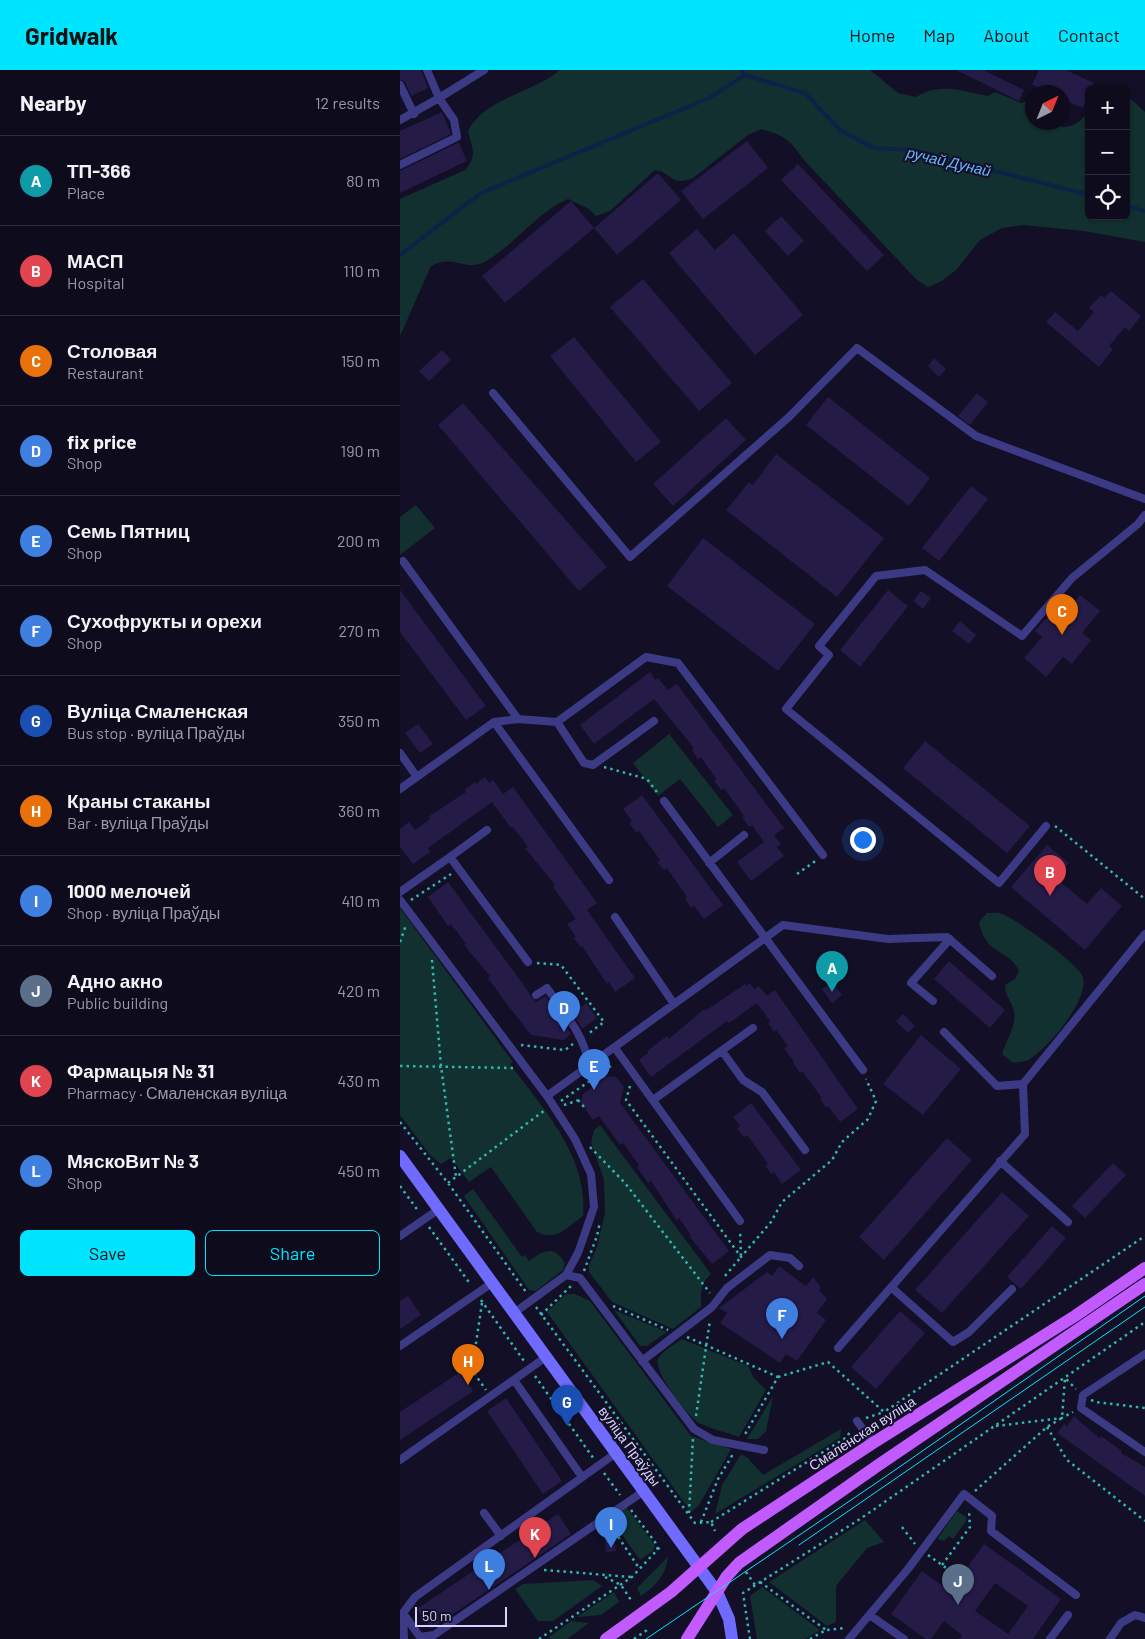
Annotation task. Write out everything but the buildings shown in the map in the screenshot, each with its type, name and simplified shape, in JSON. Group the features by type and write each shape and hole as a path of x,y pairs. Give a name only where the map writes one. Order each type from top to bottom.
{"main road":[{"name":"вуліца Праўды","path":"400,1156 700,1567 717,1592 729,1619 732,1639"},
{"name":"Смаленская вуліца","path":"606,1639 641,1616 742,1530 873,1442 1075,1316 1145,1268"},
{"path":"687,1639 727,1576 739,1563 877,1466 1145,1284"}],"lane":[{"path":"400,164 458,137 454,120 439,98 428,70"},
{"path":"465,70 469,78"},
{"path":"400,120 414,114 484,70"},
{"path":"400,85 414,114"},
{"path":"493,393 630,557 789,417 856,348 976,436 1145,499"},
{"path":"1046,826 999,883 786,709 829,655 819,646 876,576 924,570 1022,636 1072,578 1138,524 1145,515"},
{"path":"403,561 518,719"},
{"path":"400,789 494,722 518,719 556,722 646,657 678,663 820,857"},
{"path":"556,722 584,763 593,764 654,721"},
{"path":"494,722 609,880"},
{"path":"400,753 417,777"},
{"path":"664,801 764,939 863,1070"},
{"path":"402,891 487,830"},
{"path":"709,863 744,834"},
{"path":"450,857 528,962"},
{"path":"400,900 526,1069 550,1094 552,1105 584,1156 591,1174 594,1207 583,1242 566,1275 514,1312"},
{"path":"615,917 674,1004"},
{"path":"550,1094 782,925 888,939 947,937 992,976"},
{"path":"838,1348 1025,1134 1023,1084 1145,934"},
{"path":"932,1002 912,983 950,940"},
{"path":"536,995 546,988 575,1028 587,1050 589,1066"},
{"path":"653,1100 753,1028"},
{"path":"944,1032 997,1086 1023,1084"},
{"path":"615,1048 740,1220"},
{"path":"722,1051 743,1080 762,1092 805,1150"},
{"path":"1000,1162 1068,1222"},
{"path":"400,1236 439,1209"},
{"path":"642,1361 712,1307 728,1288 770,1255 790,1258 799,1266"},
{"path":"566,1275 580,1278 694,1429 713,1440 764,1450"},
{"path":"400,1346 492,1283"},
{"path":"891,1287 953,1342 969,1332 1012,1289"},
{"path":"1145,1354 1083,1396 1081,1408 1145,1452"},
{"path":"400,1460 546,1357"},
{"path":"514,1380 582,1477"},
{"path":"857,1421 873,1442"},
{"path":"404,1639 403,1613 415,1597 616,1453"},
{"path":"403,1613 420,1636 434,1635 644,1491"},
{"path":"849,1639 871,1616 964,1494 992,1516 991,1531 1076,1595"},
{"path":"484,1512 501,1536"},
{"path":"1050,1639 1068,1615"},
{"path":"1110,1639 1122,1622 1135,1615 1145,1618"},
{"path":"871,1616 904,1639"}],"path":[{"path":"593,764 647,779 664,801"},
{"path":"1046,826 1048,820 1145,899"},
{"path":"797,874 820,857"},
{"path":"402,891 415,906"},
{"path":"400,942 410,914"},
{"path":"430,941 441,1066 456,1177"},
{"path":"519,1045 525,1053"},
{"path":"561,1101 614,1063 620,1070"},
{"path":"400,1066 526,1069"},
{"path":"724,1278 771,1222 782,1202 832,1160 842,1142 868,1119 876,1101 863,1070"},
{"path":"630,1085 626,1100 742,1257"},
{"path":"550,1094 561,1101 569,1113"},
{"path":"448,1183 552,1105 564,1105 580,1100 584,1107"},
{"path":"400,1122 448,1183 541,1315 695,1522"},
{"path":"592,1155 589,1146 625,1183 713,1297 715,1291"},
{"path":"541,1315 580,1278 597,1236 601,1217"},
{"path":"740,1220 742,1257"},
{"path":"689,1523 711,1522 847,1436 857,1421 884,1412 1145,1236"},
{"path":"584,1270 590,1277"},
{"path":"482,1301 472,1370 490,1396"},
{"path":"610,1305 778,1377 828,1362 884,1412"},
{"path":"750,1639 743,1594 860,1519 1145,1322"},
{"path":"701,1522 718,1480 778,1377"},
{"path":"1065,1378 1083,1396 1096,1402 1145,1408"},
{"path":"1062,1418 1065,1378"},
{"path":"942,1566 970,1527 968,1497 1047,1427 1081,1408"},
{"path":"995,1427 1062,1418"},
{"path":"1047,1427 1067,1460 1145,1521"},
{"path":"605,1517 640,1568"},
{"path":"711,1522 716,1531"},
{"path":"902,1527 912,1542"},
{"path":"539,1639 632,1577 660,1547"},
{"path":"932,1558 960,1578"},
{"path":"742,1568 755,1585"},
{"path":"530,1569 632,1577"},
{"path":"603,1576 620,1585 631,1600"},
{"path":"760,1582 826,1630"},
{"path":"810,1639 826,1630 859,1627"},
{"path":"634,1639 650,1628"}],"green space":[{"path":"560,70 870,70 898,93 916,97 933,90 951,89 988,96 995,92 1021,103 1025,102 1025,130 1070,130 1070,126 1085,116 1085,220 1130,220 1130,99 1145,112 1145,242 1084,231 1023,225 1002,228 980,240 956,270 942,281 928,287 916,279 803,159 790,142 775,133 761,129 748,135 693,178 680,181 655,170 610,211 596,216 589,209 568,199 546,212 507,246 486,261 472,265 446,261 431,266 400,336 400,199 465,170 473,156 468,131 475,120 497,103 549,78"},
{"path":"416,505 435,528 400,555 400,517"},
{"path":"669,734 733,815 718,827 680,779 658,796 633,763"},
{"path":"400,908 513,1062 510,1064 549,1116 571,1154 583,1194 583,1216 561,1232 544,1235 537,1232 491,1167 469,1182 451,1158 441,1164 430,1155 400,1115"},
{"path":"987,913 1000,913 1020,924 1071,963 1083,977 1080,998 1074,1010 1046,1046 1025,1061 1013,1063 1002,1054 1013,1028 1015,1017 1005,985 1015,979 1019,971 1009,958 992,947 982,933 979,922"},
{"path":"600,1125 711,1274 703,1285 701,1307 673,1329 612,1302 589,1272 589,1265 597,1247 605,1213 604,1180 591,1142 594,1130"},
{"path":"473,1189 522,1257 525,1255 529,1261 544,1252 553,1252 561,1257 565,1263 563,1270 536,1291 529,1290 464,1196"},
{"path":"566,1294 575,1294 590,1301 691,1436 731,1449 699,1505 691,1512 547,1312"},
{"path":"614,1310 667,1332 647,1346 640,1346"},
{"path":"682,1339 748,1366 754,1378 766,1390 739,1437 699,1423 687,1412 666,1383 658,1365 658,1359 666,1350"},
{"path":"773,1396 766,1431 758,1439 747,1439"},
{"path":"841,1429 840,1438 715,1514 722,1485 741,1454 748,1458 763,1475"},
{"path":"626,1507 655,1545 653,1551 640,1560 610,1518"},
{"path":"957,1511 966,1517 966,1521 953,1539 949,1536 944,1541 937,1539"},
{"path":"865,1520 884,1542 867,1548 836,1586 836,1622 827,1626 769,1582"},
{"path":"668,1557 665,1570 659,1580 641,1596 637,1588"},
{"path":"593,1580 602,1586 553,1621 538,1621 515,1589 523,1584"},
{"path":"762,1587 820,1630 805,1639 757,1639 750,1596"},
{"path":"614,1592 619,1602 601,1615 577,1617"},
{"path":"571,1621 589,1623 567,1639 550,1639 549,1637"}],"waterway":[{"name":"ручай Дунай","path":"742,70 745,75 805,93 840,130 874,148 913,150 1085,194"},
{"path":"400,255 481,193 709,98 745,75"},
{"name":"ручай Дунай","path":"1130,207 1145,211"}],"tram line":[{"path":"646,1639 885,1477 1145,1296"},
{"path":"799,1545 1145,1307"}],"place":[{"name":"Столовая","path":"1062,635"},
{"name":"МАСП","path":"1050,896"},
{"name":"ТП-366","path":"832,992"},
{"name":"fix price","path":"564,1032"},
{"name":"Семь Пятниц","path":"594,1090"},
{"name":"Сухофрукты и орехи","path":"782,1339"},
{"name":"Краны стаканы","path":"468,1385"},
{"name":"Вуліца Смаленская","path":"567,1426"},
{"name":"1000 мелочей","path":"611,1548"},
{"name":"Фармацыя № 31","path":"535,1558"},
{"name":"МяскоВит № 3","path":"489,1590"},
{"name":"Адно акно","path":"958,1605"}]}
